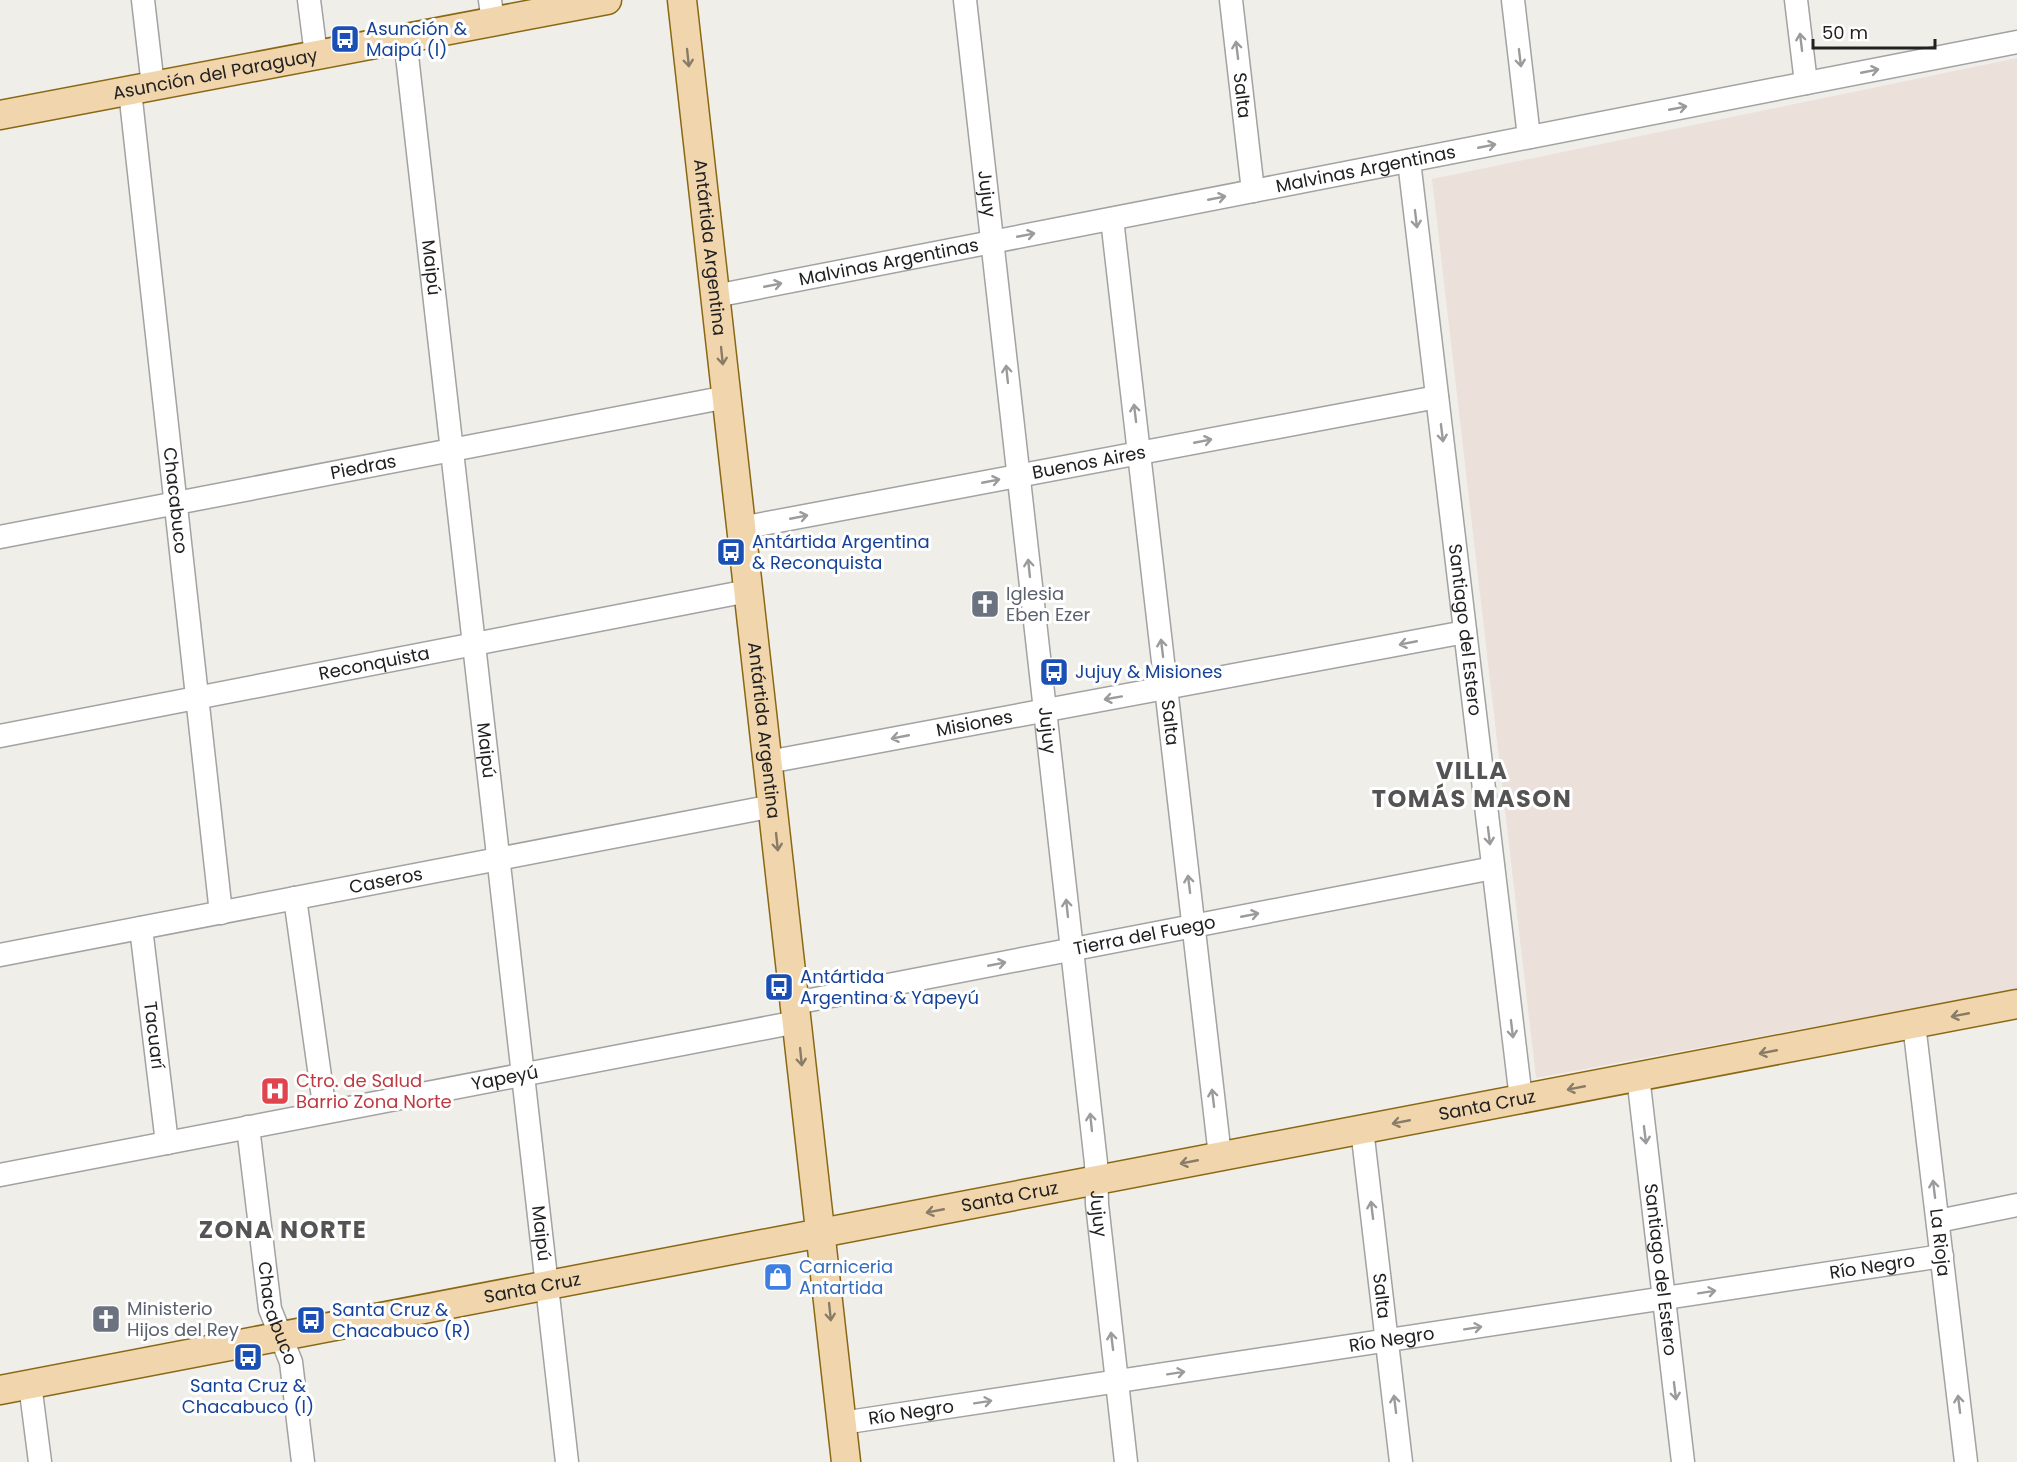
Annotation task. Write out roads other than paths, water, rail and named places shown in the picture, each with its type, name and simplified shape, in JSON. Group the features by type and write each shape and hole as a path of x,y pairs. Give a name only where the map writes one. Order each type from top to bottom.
{"main road":[{"name":"Asunción del Paraguay","path":"0,115 405,38 492,11 607,0"},
{"name":"Antártida Argentina","path":"682,0 846,1462"},
{"name":"Santa Cruz","path":"0,1390 2017,1004"}],"street":[{"name":"Chacabuco","path":"143,0 141,88 175,503 221,913"},
{"path":"309,0 316,55"},
{"name":"Jujuy","path":"965,0 1072,950 1126,1462"},
{"name":"Salta","path":"1231,0 1253,191"},
{"path":"1513,0 1530,137"},
{"path":"1796,0 1806,84"},
{"name":"Maipú","path":"405,38 567,1462"},
{"name":"Malvinas Argentinas","path":"715,296 2017,42"},
{"name":"Santiago del Estero","path":"1409,161 1521,1099"},
{"name":"Salta","path":"1112,219 1220,1156"},
{"name":"Piedras","path":"0,537 727,397"},
{"name":"Buenos Aires","path":"741,528 1437,397"},
{"name":"Reconquista","path":"0,736 748,591"},
{"name":"Misiones","path":"768,762 1465,632"},
{"name":"Caseros","path":"0,955 773,806"},
{"name":"Tierra del Fuego","path":"796,1012 1072,950 1493,868"},
{"path":"295,898 325,1112"},
{"name":"Tacuarí","path":"141,928 167,1143"},
{"name":"Yapeyú","path":"0,1174 523,1074 796,1012"},
{"name":"La Rioja","path":"1914,1024 1966,1462"},
{"name":"Santiago del Estero","path":"1638,1076 1683,1462"},
{"name":"Chacabuco","path":"248,1127 270,1309 291,1362 303,1462"},
{"name":"Salta","path":"1362,1129 1401,1462"},
{"path":"1938,1221 2017,1205"},
{"name":"Río Negro","path":"842,1423 1942,1257"},
{"path":"30,1384 40,1462"}],"place":[{"name":"Asunción & Maipú (I)","path":"345,39"},
{"name":"Antártida Argentina & Reconquista","path":"731,552"},
{"name":"Iglesia Eben Ezer","path":"985,604"},
{"name":"Jujuy & Misiones","path":"1054,672"},
{"name":"Antártida Argentina & Yapeyú","path":"779,987"},
{"name":"Ctro. de Salud Barrio Zona Norte","path":"275,1091"},
{"name":"Carniceria Antartida","path":"778,1277"},
{"name":"Ministerio Hijos del Rey","path":"106,1319"},
{"name":"Santa Cruz & Chacabuco (R)","path":"311,1320"},
{"name":"Santa Cruz & Chacabuco (I)","path":"248,1357"}],"district":[{"name":"VILLA TOMÁS MASON","path":"1472,785"},
{"name":"ZONA NORTE","path":"283,1230"}]}
